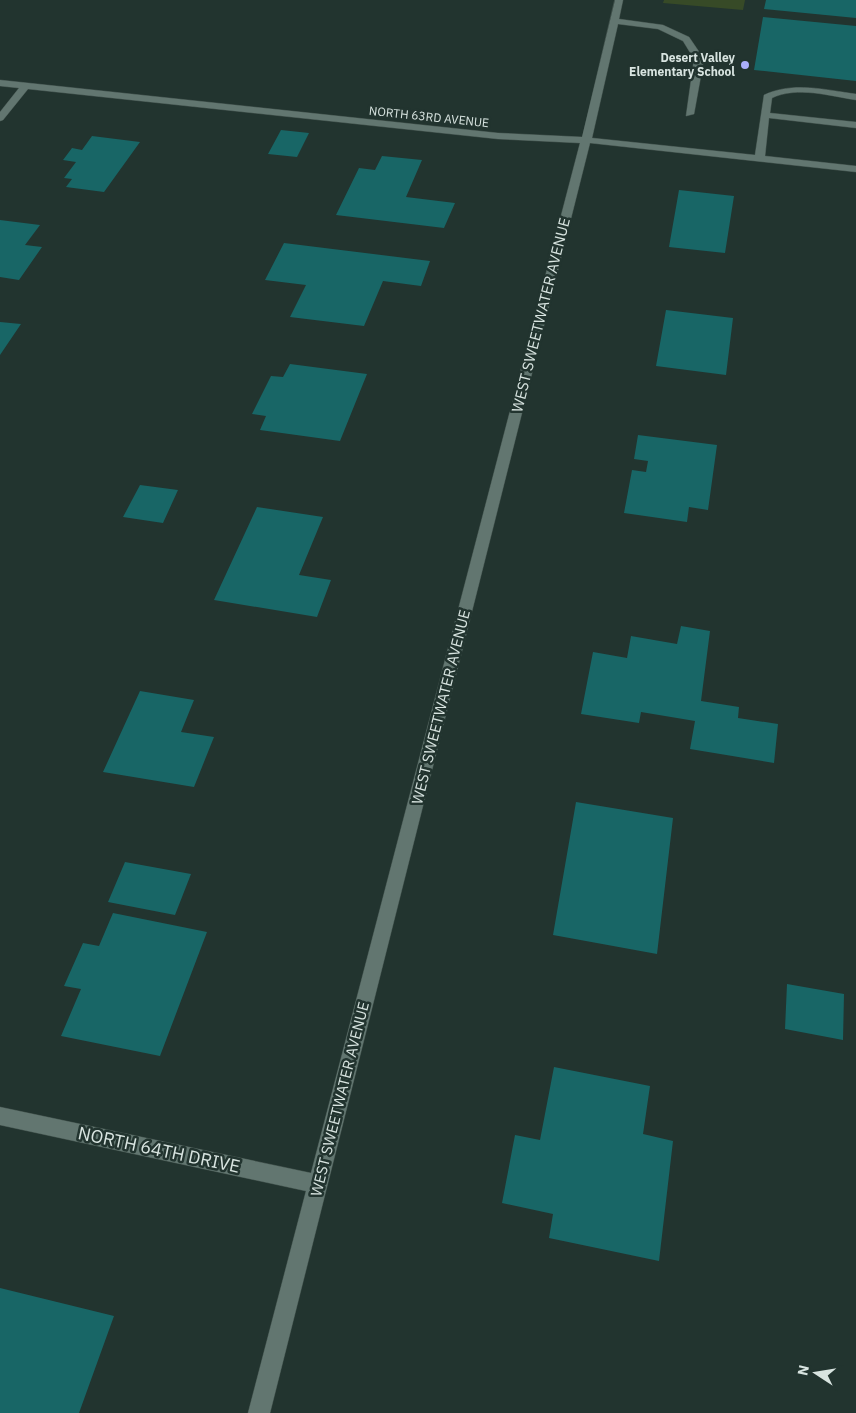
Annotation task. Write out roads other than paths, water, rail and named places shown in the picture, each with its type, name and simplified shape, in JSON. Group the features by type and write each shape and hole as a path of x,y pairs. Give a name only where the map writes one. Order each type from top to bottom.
{"street":[{"name":"WEST SWEETWATER AVENUE","path":"259,1413 586,140 619,0"},
{"path":"614,21 660,26 686,39 700,59 689,114"},
{"name":"NORTH 63RD AVENUE","path":"0,83 498,136 586,140 856,169"},
{"path":"0,118 26,86"},
{"path":"760,159 767,97 773,93 799,90 856,97"},
{"path":"765,115 856,125"},
{"name":"NORTH 64TH DRIVE","path":"0,1116 318,1184"}],"place":[{"name":"Desert Valley Elementary School","path":"745,65"}]}
